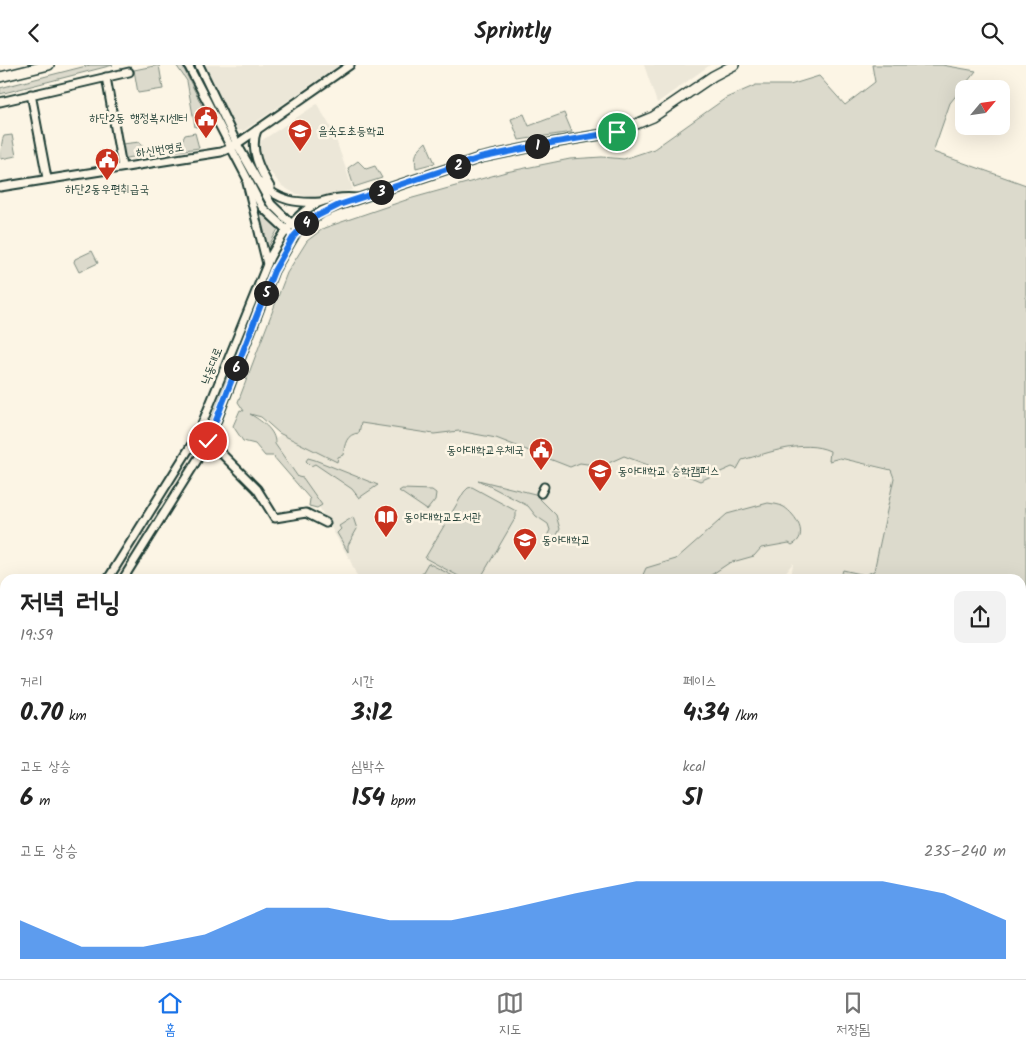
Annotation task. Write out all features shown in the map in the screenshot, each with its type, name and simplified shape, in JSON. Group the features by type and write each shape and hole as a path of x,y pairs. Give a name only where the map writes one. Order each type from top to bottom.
{"main road":[{"path":"0,77 50,65"},
{"name":"낙동대로","path":"296,233 322,212 480,158 617,132 653,117 713,76 734,65"}],"street":[{"path":"188,65 234,146 252,172 270,204 290,223 296,233"},
{"path":"199,65 244,173 267,264"},
{"name":"하신번영로","path":"0,187 48,178 212,154 234,146 350,65"},
{"path":"0,102 129,72"},
{"path":"106,77 122,167"},
{"path":"31,94 48,178"},
{"path":"256,130 254,138 255,154 261,173 274,194"},
{"path":"252,172 274,194 289,202 326,202"},
{"path":"244,173 262,207 285,229 296,233"},
{"name":"낙동대로","path":"111,574 197,436 267,264 285,229 308,209 345,197 360,199"},
{"name":"낙동대로","path":"126,574 208,441 274,271 296,233"},
{"path":"197,436 208,441 257,489 275,518 306,513 326,523"}],"shaded area":[{"path":"90,65 113,65 0,94 0,88"},
{"path":"159,65 163,89 138,93 134,70"},
{"path":"176,65 182,65 211,124 195,127 187,81"},
{"path":"202,65 340,65 243,131 236,130"},
{"path":"644,65 710,65 657,103"},
{"path":"872,65 942,65 976,71 969,80 955,80 955,97 950,103 933,152 1026,185 1026,574 867,574 874,571 894,478 891,470 840,458 829,461 830,451 820,448 809,446 786,448 742,460 737,469 732,467 700,481 674,470 672,474 624,456 602,466 580,463 570,467 496,438 459,431 434,434 361,423 359,433 349,437 343,455 338,457 337,462 279,433 261,417 250,414 263,422 273,434 275,444 298,477 303,478 322,505 317,508 309,506 310,499 273,456 265,456 255,444 243,441 233,426 240,410 244,411 238,402 287,273 307,241 324,228 409,199 506,172 570,159 602,157 624,159 654,149 726,98 756,85 790,85 819,76 845,105 875,82"},
{"name":"을숙도초등학교","path":"317,104 333,131 353,190 313,198 294,193 282,186 261,161 258,143"},
{"path":"564,113 572,132 519,140 511,119 524,114 529,126"},
{"path":"195,133 199,148 126,158 124,156 122,144 140,142 145,151 180,145 185,135"},
{"path":"12,135 16,156 1,159 4,136"},
{"path":"426,142 435,163 416,168 415,160 417,153"},
{"path":"358,161 366,169 375,166 382,178 354,187 348,168"},
{"path":"256,209 278,229 267,249"},
{"path":"92,251 98,263 79,272 74,262 75,259"},
{"name":"동아대학교 승학캠퍼스","path":"306,414 742,458 787,447 817,443 831,449 830,459 842,459 891,471 894,478 874,571 867,574 843,570 842,574 792,574 793,563 784,574 356,574 350,560 319,507 276,445 275,439"},
{"path":"308,458 378,485 359,498 352,489 315,464 311,466 306,461"},
{"path":"478,480 535,494 556,515 560,529 554,541 547,536 550,530 548,524 536,516 528,506"},
{"path":"472,487 516,511 516,517 483,574 455,574 425,558 468,488"},
{"path":"402,489 432,490 436,493 435,500 427,510 399,491"},
{"path":"768,503 778,505 784,507 797,520 801,531 800,536 792,545 789,543 761,548 754,556 729,563 712,574 643,574 646,568 676,559 727,514"},
{"path":"353,517 357,529 348,545 348,552 337,533 341,529 339,526"},
{"path":"428,563 449,574 422,574"},
{"path":"843,570 861,574 842,574"}],"place":[{"name":"하단2동 행정복지센터","path":"206,139"},
{"name":"을숙도초등학교","path":"300,152"},
{"name":"하단2동우편취급국","path":"107,181"},
{"name":"동아대학교우체국","path":"541,471"},
{"name":"동아대학교 승학캠퍼스","path":"600,492"},
{"name":"동아대학교도서관","path":"386,538"},
{"name":"동아대학교","path":"525,561"}],"route":[{"path":"208,441 274,271 298,230 309,220 339,205 480,158 617,132"}]}
